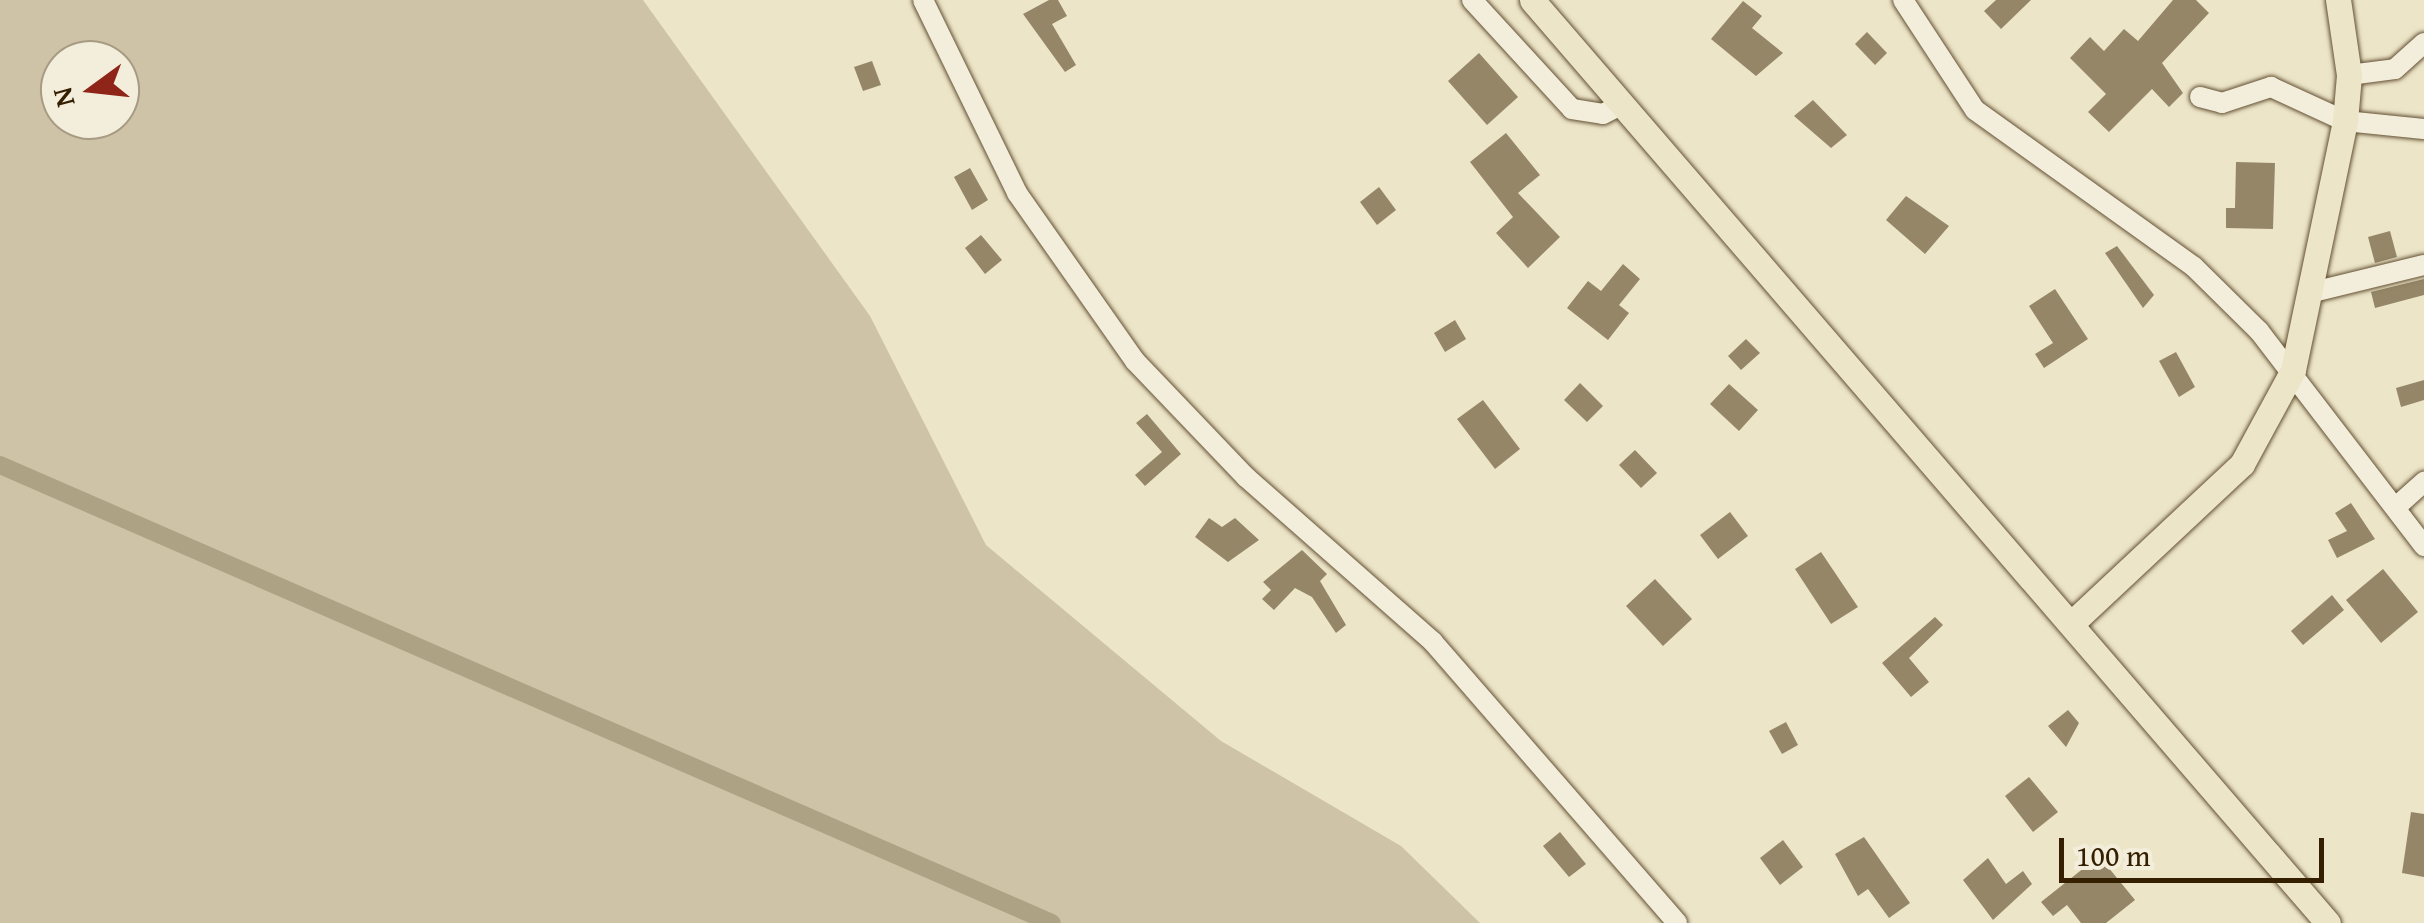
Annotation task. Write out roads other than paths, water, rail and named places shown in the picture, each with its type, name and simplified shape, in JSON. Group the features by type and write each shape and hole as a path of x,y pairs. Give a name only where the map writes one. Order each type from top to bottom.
{"main road":[{"path":"1532,0 2328,923"},
{"path":"2072,622 2242,464 2293,370 2313,292 2345,122 2349,75 2338,0"}],"street":[{"path":"922,0 1017,193 1135,361 1260,490 1433,642 1678,923"},
{"path":"1472,0 1572,108 1603,114 1621,105"},
{"path":"1903,0 1976,110 2194,268 2293,370 2424,546"},
{"path":"2349,75 2395,69 2424,43"},
{"path":"2200,97 2222,103 2271,87 2345,122 2424,129"},
{"path":"2313,292 2424,265"},
{"path":"2396,507 2424,482"}],"waterway":[{"path":"0,465 1052,923"}]}
